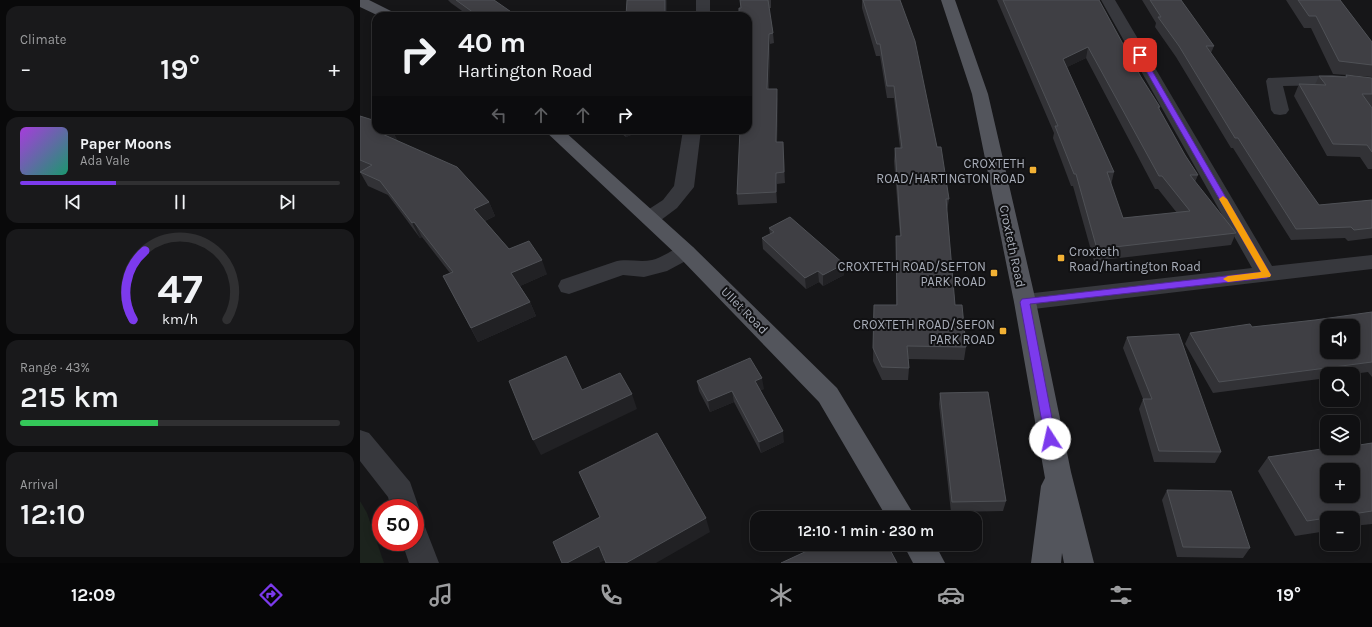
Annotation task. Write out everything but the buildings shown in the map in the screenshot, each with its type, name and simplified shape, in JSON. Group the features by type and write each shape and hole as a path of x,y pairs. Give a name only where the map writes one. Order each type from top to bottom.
{"main road":[{"name":"Croxteth Road","path":"948,0 980,94 1025,302 1057,472 1079,563"},
{"path":"364,4 381,12"},
{"name":"Ullet Road","path":"557,134 686,252 828,395 898,511"},
{"name":"Croxteth Road","path":"1046,563 1057,472"},
{"path":"922,551 930,563"}],"street":[{"path":"703,0 704,12"},
{"path":"1108,0 1267,275"},
{"path":"1280,110 1274,81 1332,80 1372,84"},
{"path":"650,218 670,204 684,187 691,134"},
{"path":"569,286 622,267 644,269 659,266 686,252"},
{"path":"1025,302 1372,262"},
{"path":"360,441 400,491 402,499"},
{"path":"420,551 424,563"}],"shaded area":[{"path":"360,501 367,513 372,528 372,551 380,551 384,563 360,563"}],"slow traffic":[{"path":"1223,199 1267,275 1228,279"}],"place":[{"name":"CROXTETH ROAD/HARTINGTON ROAD","path":"1033,170"},
{"name":"Croxteth Road/hartington Road","path":"1061,258"},
{"name":"CROXTETH ROAD/SEFTON PARK ROAD","path":"994,273"},
{"name":"CROXTETH ROAD/SEFON PARK ROAD","path":"1003,331"}],"route":[{"path":"1050,439 1025,302 1267,275 1140,55"}]}
